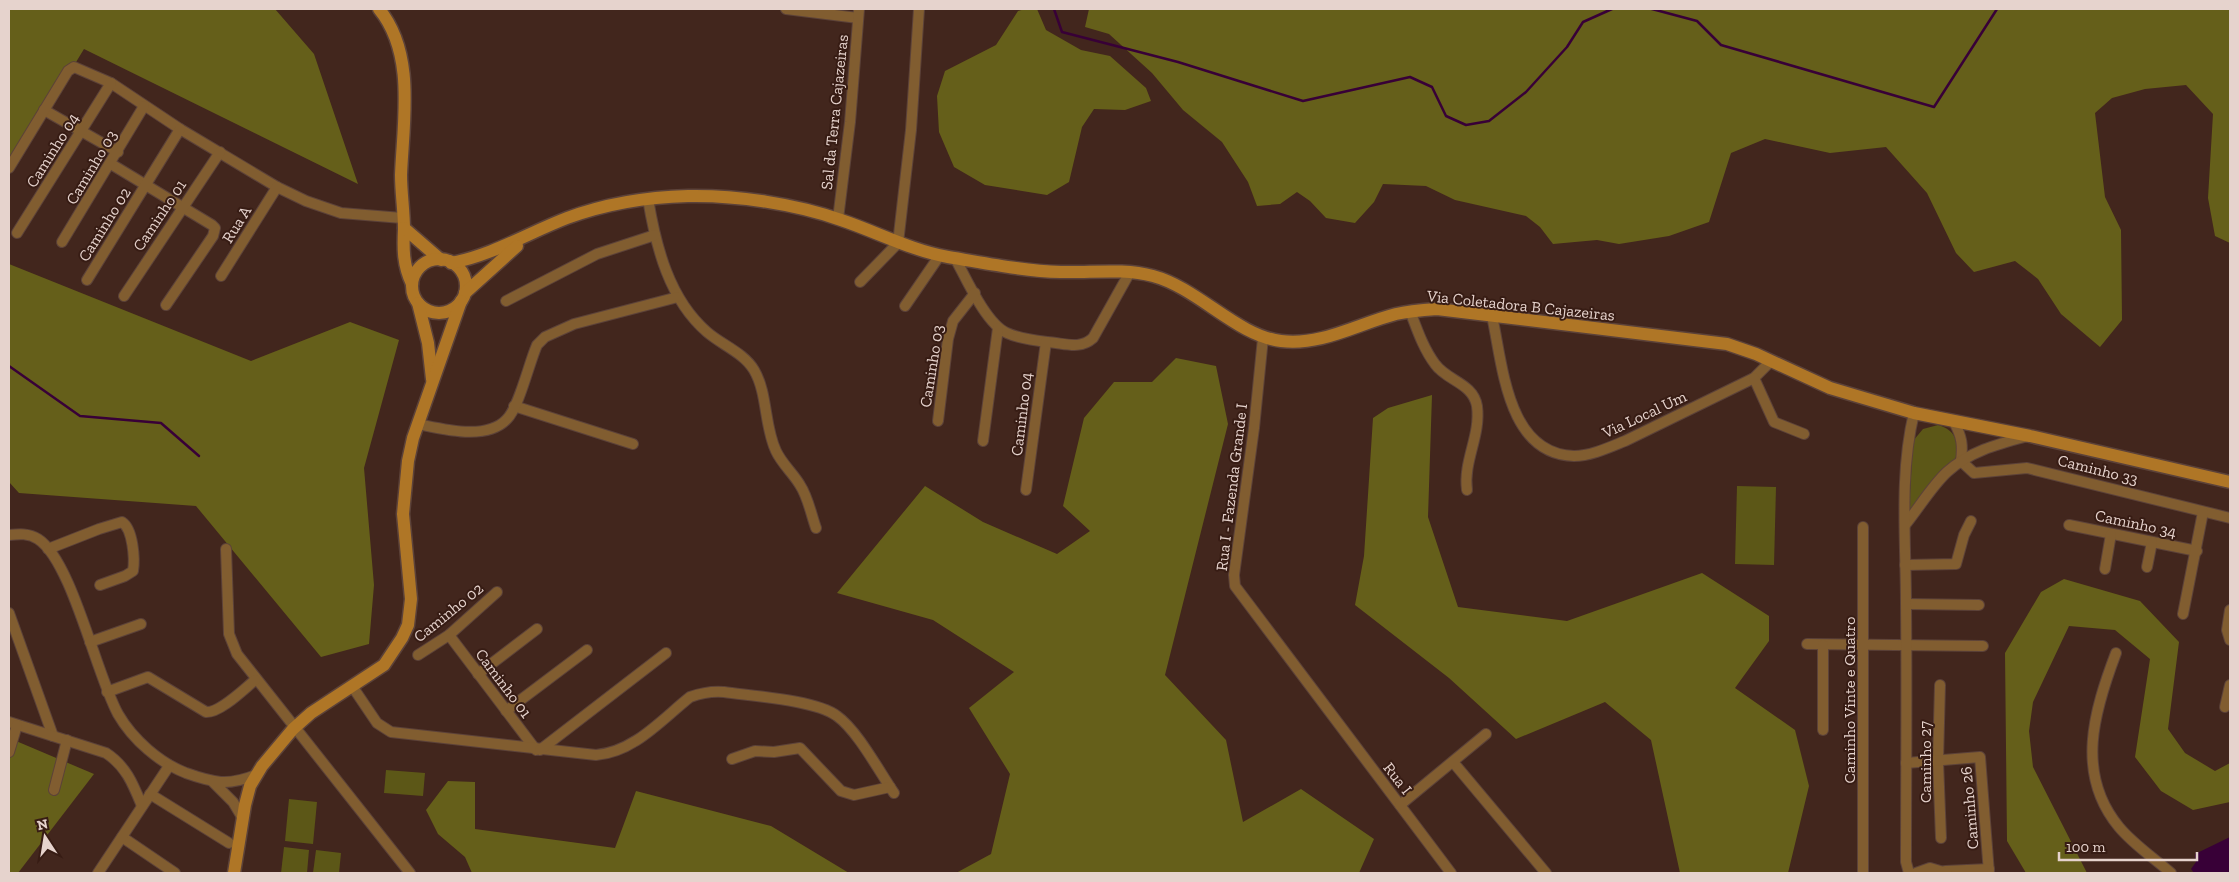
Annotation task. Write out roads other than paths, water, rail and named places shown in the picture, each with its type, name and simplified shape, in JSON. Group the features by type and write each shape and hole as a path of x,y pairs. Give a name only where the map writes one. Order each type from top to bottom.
{"main road":[{"path":"379,9 394,35 401,62 404,106 401,177 403,257 418,303 428,344 433,382"},
{"name":"Via Coletadora B Cajazeiras","path":"446,261 484,255 586,212 611,204 648,199 713,196 775,205 838,218 898,243 955,258 1059,272 1130,272 1168,281 1263,338 1297,342 1315,340 1410,311 1436,309 1719,343 1742,349 1830,388 1914,413 2030,436 2230,482"},
{"path":"234,873 242,817 247,795 256,775 294,729 310,713 384,665 402,638 411,613 412,599 403,514 408,461 418,424 463,297 464,275 403,223"},
{"name":"Via Coletadora B Cajazeiras","path":"463,297 499,261 531,236"},
{"path":"412,284 418,269 425,264 446,261"},
{"path":"418,303 435,313 445,312 454,308 463,297"}],"street":[{"path":"786,9 858,13"},
{"path":"860,282 898,243 911,130 919,9"},
{"name":"Sal da Terra Cajazeiras","path":"838,218 850,122 858,13"},
{"path":"9,168 70,68 74,67 90,72 111,83 144,106 277,187 306,201 342,213 403,223"},
{"name":"Caminho 04","path":"17,233 111,83"},
{"name":"Caminho 03","path":"62,242 111,164 144,106"},
{"path":"44,110 118,152"},
{"name":"Caminho 02","path":"87,280 147,185 180,128"},
{"name":"Caminho 01","path":"124,296 220,152"},
{"path":"111,164 184,206 212,225 215,233 166,306"},
{"name":"Rua A","path":"221,276 277,187"},
{"path":"648,199 655,235 678,297 696,323 740,355 754,369 764,400 776,450 802,487 816,528"},
{"path":"506,301 597,254 655,235"},
{"path":"904,306 940,255"},
{"path":"955,258 974,294 998,328 1014,336 1077,345 1088,343 1093,338 1130,272"},
{"name":"Caminho 03","path":"938,421 948,339 953,321 974,294"},
{"path":"418,424 458,432 492,428 507,420 534,352 545,337 574,324 678,297"},
{"path":"1410,311 1425,350 1436,366 1472,393 1477,406 1477,430 1467,467 1467,490"},
{"name":"Via Local Um","path":"1492,316 1514,413 1526,433 1538,445 1555,452 1575,456 1604,449 1754,378 1771,361"},
{"name":"Caminho 04","path":"983,441 998,328"},
{"name":"Rua I - Fazenda Grande I","path":"1263,338 1234,581 1238,592 1321,702"},
{"name":"Caminho 04","path":"1026,490 1046,342"},
{"path":"1754,378 1774,422 1804,434"},
{"path":"514,406 633,444"},
{"path":"1909,873 1906,862 1904,505 1908,436 1914,413"},
{"path":"1954,422 1964,445 1961,461"},
{"path":"1905,524 1946,473 1961,461 1990,446 2030,436"},
{"name":"Caminho 33","path":"1961,461 1974,473 2027,468 2230,518"},
{"path":"2183,614 2203,512"},
{"path":"1905,565 1954,564 1958,561 1964,535 1971,521"},
{"path":"48,549 99,529 122,522 126,524 133,559 133,571 100,585"},
{"name":"Caminho 34","path":"2070,525 2196,551"},
{"name":"Caminho Vinte e Quatro","path":"1863,873 1864,527"},
{"path":"2105,569 2111,534"},
{"path":"9,535 32,536 48,549 61,569 90,642 107,692 132,734 169,766 213,782 234,781 256,775"},
{"path":"2147,567 2152,542"},
{"path":"226,549 229,634 237,654 255,680 410,873"},
{"name":"Caminho 02","path":"418,655 448,635 497,592"},
{"path":"1906,604 1979,605"},
{"path":"2230,610 2227,630 2230,640"},
{"path":"9,613 53,736"},
{"path":"90,642 141,624"},
{"path":"478,674 537,629"},
{"name":"Caminho 01","path":"448,635 538,750"},
{"path":"1807,644 1906,647 1983,646"},
{"path":"1823,644 1823,730"},
{"path":"506,711 587,650"},
{"path":"2116,653 2093,728 2091,751 2093,775 2108,812 2120,827 2171,873"},
{"path":"538,750 666,654"},
{"path":"107,692 148,677 210,713 221,707 255,680"},
{"name":"Caminho 27","path":"1940,685 1938,762 1941,838"},
{"path":"2225,707 2230,685"},
{"path":"352,686 377,723 391,732 596,755 621,750 632,744 690,698 715,691 826,709 848,726 892,790 854,795 841,791 800,748 774,752 755,751 732,759"},
{"name":"Rua I","path":"1321,702 1451,873"},
{"path":"9,752 13,724 106,753 118,761 132,782 142,806"},
{"path":"1400,804 1486,734"},
{"path":"54,790 67,740"},
{"name":"Caminho 26","path":"1906,762 1938,762 1980,758 1989,871"},
{"path":"1453,762 1546,873"},
{"path":"98,873 169,766"},
{"path":"213,782 233,802 242,817"},
{"path":"150,794 229,844"},
{"path":"122,837 175,873"},
{"path":"1916,873 1930,868 1946,872 1989,871"}],"waterway":[{"path":"1054,9 1062,32 1178,62 1303,101 1410,77 1432,87 1446,116 1466,125 1489,121 1526,92 1567,47 1583,22 1612,9"},
{"path":"1652,9 1697,21 1721,45 1934,107 1997,9"},
{"path":"9,366 80,416 161,423 199,456"}]}
